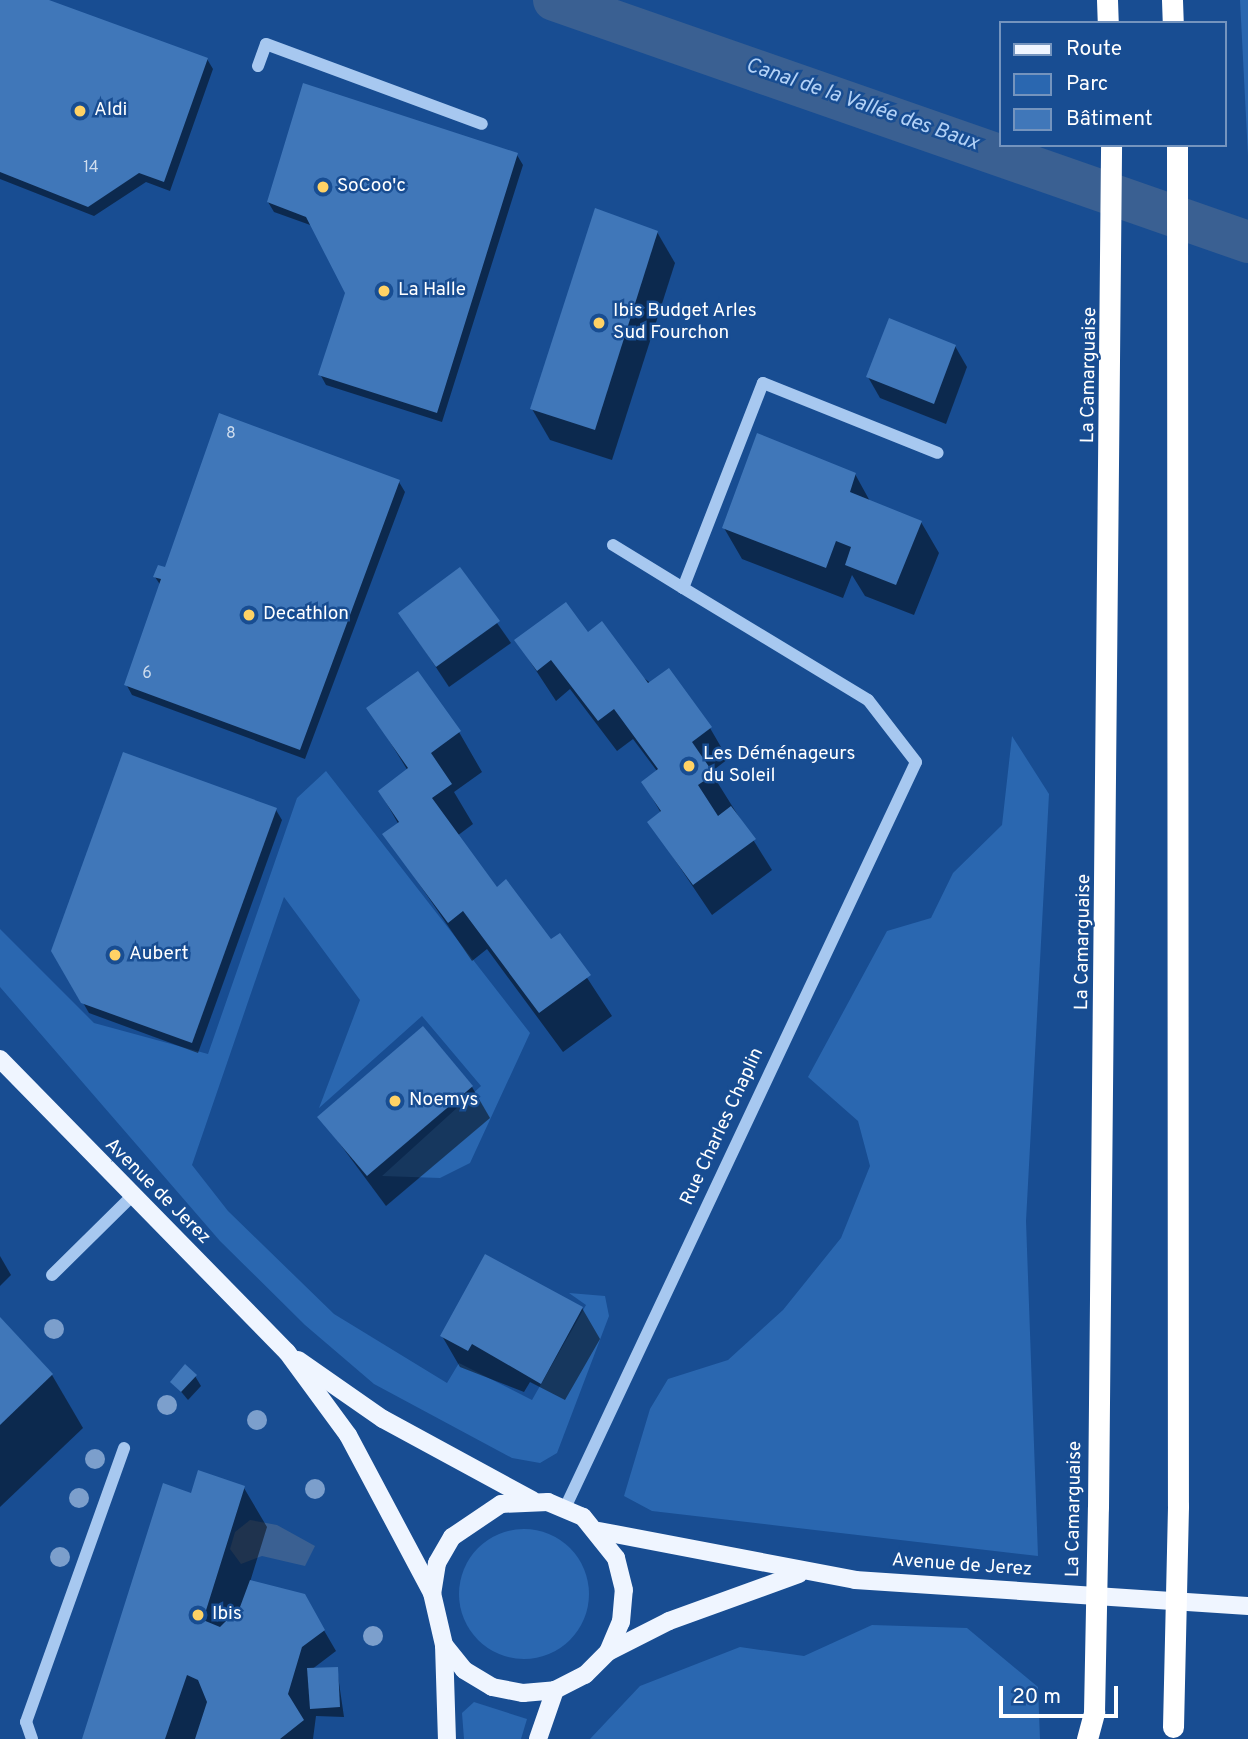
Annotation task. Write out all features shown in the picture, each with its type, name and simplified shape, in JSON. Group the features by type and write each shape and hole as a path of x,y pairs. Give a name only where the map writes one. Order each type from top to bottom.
{"highway":[{"path":"1107,0 1108,21"},
{"path":"1172,0 1173,21"},
{"name":"La Camarguaise","path":"1094,1739 1113,301 1111,147"},
{"path":"1173,1735 1178,1506 1177,147"},
{"path":"1087,1739 1094,1712"}],"main road":[{"name":"Avenue de Jerez","path":"0,1059 131,1196 287,1352 348,1435 432,1593"},
{"name":"Avenue de Jerez","path":"287,1352 383,1419 531,1500"},
{"path":"447,1739 444,1644 432,1593 437,1563 459,1530 501,1504 531,1500 565,1508 598,1531 617,1558 624,1590 621,1622 608,1652"},
{"name":"Avenue de Jerez","path":"598,1531 799,1574 1248,1606"},
{"path":"444,1644 464,1670 492,1687 523,1693 555,1690 585,1675 608,1652 669,1621 799,1574"},
{"path":"538,1739 555,1690"}],"street":[{"path":"258,66 266,44 482,124"},
{"path":"613,545 683,588 763,383 938,453"},
{"name":"Rue Charles Chaplin","path":"565,1508 916,762 868,699 683,588"},
{"path":"52,1275 131,1196"},
{"path":"32,1739 26,1722 124,1448"}],"green space":[{"path":"1240,0 1248,0 1248,156"},
{"path":"1012,736 1049,794 1026,1221 1038,1556 652,1511 624,1496 650,1409 668,1379 728,1360 783,1310 841,1238 870,1166 858,1121 808,1077 887,931 931,918 953,873 1002,825"},
{"path":"326,771 530,1033 470,1163 440,1178 382,1176 481,1086 422,1016 319,1108 360,1000 284,897 192,1165 228,1211 334,1314 447,1383 459,1363 532,1400 586,1305 569,1293 605,1296 609,1316 557,1453 540,1463 512,1458 374,1384 305,1325 220,1241 0,987 0,929 94,1023 208,1054 297,798"},
{"path":"524,1529 549,1534 570,1548 584,1569 589,1594 584,1619 570,1640 549,1654 524,1659 499,1654 478,1640 464,1619 459,1594 464,1569 478,1548 499,1534"},
{"path":"872,1625 967,1628 1038,1687 1040,1739 590,1739 640,1686 740,1647 804,1656"},
{"path":"474,1702 527,1719 521,1739 464,1739 462,1713"}],"shaded area":[{"path":"250,1520 277,1525 315,1546 305,1566 262,1556 241,1564 230,1549 235,1532"}],"building":[{"name":"Aldi","path":"0,0 49,0 208,58 164,182 139,173 88,207 0,172"},
{"path":"303,83 518,153 437,413 318,375 345,293 306,217 267,202"},
{"path":"595,208 658,231 595,430 530,409"},
{"path":"889,318 956,345 934,404 866,377"},
{"name":"Decathlon","path":"219,413 400,480 300,750 124,685 161,579 153,577 158,565 165,567"},
{"path":"757,433 856,473 850,492 922,521 896,585 845,565 851,547 836,541 826,568 722,528"},
{"path":"460,567 500,621 436,667 398,613"},
{"path":"566,602 588,632 602,621 648,683 669,668 712,727 692,742 714,774 698,785 718,816 731,806 756,839 693,885 647,822 661,811 641,782 658,769 614,709 598,721 551,660 537,671 514,640"},
{"path":"418,671 461,731 431,753 452,784 432,798 497,887 506,879 551,939 560,933 591,975 539,1013 463,911 448,923 382,834 399,822 378,791 408,768 366,708"},
{"path":"123,752 277,808 192,1043 81,1003 51,951"},
{"name":"Noemys","path":"423,1026 473,1086 367,1176 317,1117"},
{"path":"485,1254 583,1307 541,1384 472,1344 468,1351 440,1336"},
{"path":"0,1317 53,1374 0,1425"},
{"path":"185,1364 197,1375 181,1392 170,1382"},
{"path":"198,1470 245,1486 203,1620 220,1627 240,1607 250,1580 305,1594 325,1630 302,1647 288,1694 304,1720 280,1739 195,1739 207,1702 198,1680 187,1675 165,1739 82,1739 163,1483 191,1493"},
{"path":"338,1667 340,1707 310,1709 307,1668"}],"waterway":[{"name":"Canal de la Vallée des Baux","path":"554,0 1248,242"}],"place":[{"name":"Aldi","path":"80,111"},
{"name":"SoCoo'c","path":"323,187"},
{"name":"La Halle","path":"384,291"},
{"name":"Ibis Budget Arles Sud Fourchon","path":"599,323"},
{"name":"Decathlon","path":"249,615"},
{"name":"Les Déménageurs du Soleil","path":"689,766"},
{"name":"Aubert","path":"115,955"},
{"name":"Noemys","path":"395,1101"},
{"name":"Ibis","path":"198,1615"}]}
